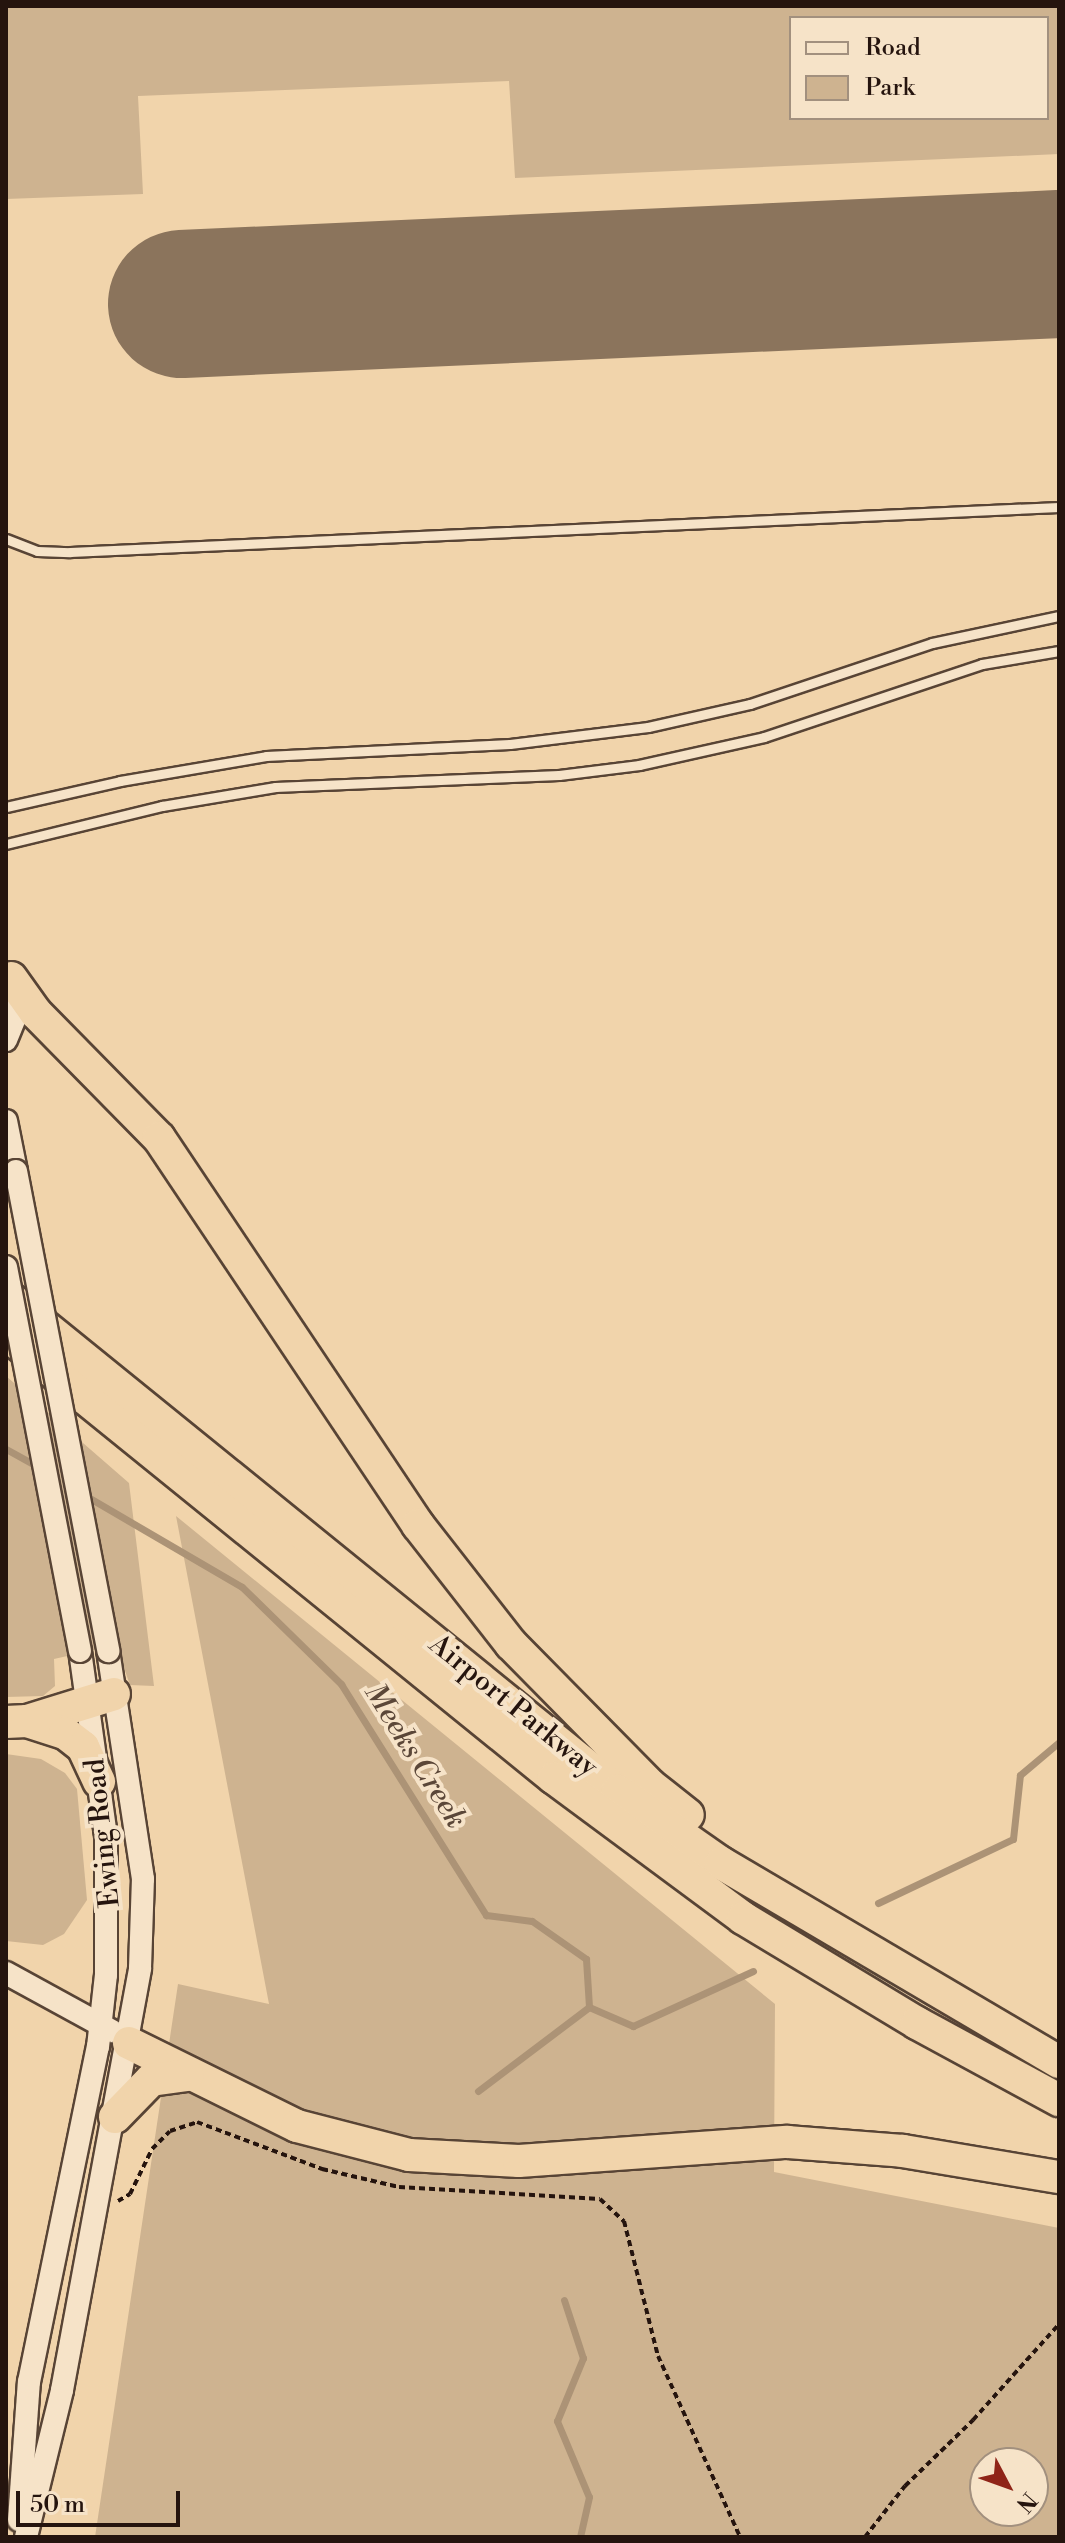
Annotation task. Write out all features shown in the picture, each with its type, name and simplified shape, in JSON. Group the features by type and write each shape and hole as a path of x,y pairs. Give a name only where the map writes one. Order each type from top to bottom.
{"highway":[{"path":"9,973 36,1013 108,1082 168,1150 418,1525 511,1644 650,1785 845,1938"},
{"name":"Airport Parkway","path":"6,1295 618,1791 721,1863 1059,2062"},
{"name":"Airport Parkway","path":"6,1334 554,1778 743,1918 917,2023 1059,2100"},
{"path":"16,1722 102,1697"},
{"path":"16,1722 76,1740 99,1781"},
{"path":"129,2043 188,2075 297,2126 409,2155 519,2161 787,2142 917,2153 1059,2177"},
{"path":"115,2117 151,2080 188,2075"}],"street":[{"path":"6,1040 18,1010 9,973"},
{"name":"Ewing Road","path":"6,1121 108,1651 102,1697 99,1781 109,1895 102,2024 29,2382 18,2537"},
{"name":"Ewing Road","path":"6,1267 80,1651 102,1697 143,1879 129,2043 62,2390 26,2537"},
{"path":"6,1973 102,2024 129,2043"}],"lane":[{"path":"6,539 37,551 70,552 1059,507"},
{"path":"6,807 266,756 521,744 648,727 750,704 932,643 1059,616"},
{"path":"6,844 162,806 275,787 559,775 639,765 764,737 982,664 1059,651"}],"path":[{"path":"96,2215 130,2194 152,2149 170,2131 197,2122 322,2169 399,2187 600,2199 624,2221 658,2356 740,2537"},
{"path":"865,2537 905,2486 973,2420 1059,2324"}],"green space":[{"path":"6,6 1059,6 1059,154 515,178 509,81 138,96 143,194 6,199"},
{"path":"6,1376 129,1483 154,1686 130,1685 116,1645 54,1659 55,1686 43,1696 6,1697"},
{"path":"176,1516 775,2004 774,2172 1059,2228 1059,2537 95,2537 178,1984 269,2004"},
{"path":"6,1754 41,1759 65,1773 77,1789 87,1900 64,1934 43,1945 6,1941"}],"waterway":[{"name":"Meeks Creek","path":"6,1449 40,1468"},
{"name":"Meeks Creek","path":"81,1493 242,1587 341,1684 486,1915 532,1921 586,1959 589,2007 633,2026 753,1971"},
{"name":"Meeks Creek","path":"878,1903 1013,1839 1020,1775 1059,1742"},
{"path":"478,2091 589,2007"},
{"path":"564,2300 583,2358 557,2421 589,2497 580,2537"}],"runway":[{"path":"182,304 1059,264"}]}
